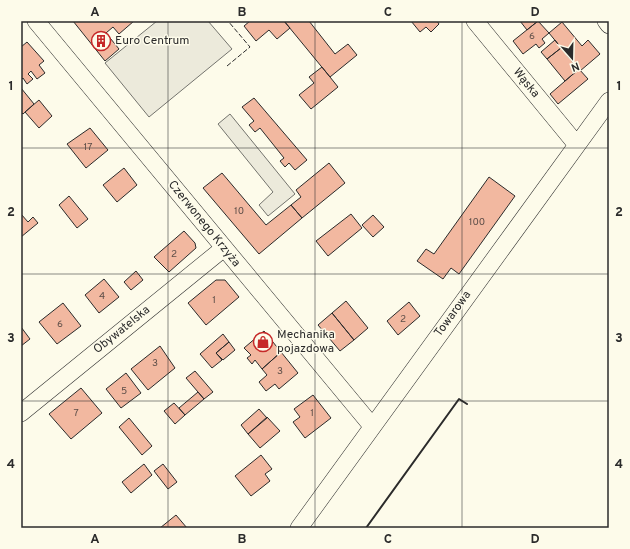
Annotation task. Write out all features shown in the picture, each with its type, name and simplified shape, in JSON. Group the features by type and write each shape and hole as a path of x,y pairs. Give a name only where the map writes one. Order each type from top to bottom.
{"street":[{"name":"Czerwonego Krzyża","path":"36,21 372,426"},
{"name":"Wąska","path":"475,21 577,145"},
{"path":"606,21 609,25"},
{"name":"Towarowa","path":"299,528 609,101"},
{"name":"Obywatelska","path":"21,413 224,248"}],"shaded area":[{"path":"157,21 208,21 232,49 149,117 105,63"},
{"path":"230,114 295,194 268,216 259,205 273,192 218,124"}],"building":[{"name":"Euro Centrum","path":"73,21 134,21 119,34 113,27 106,33 119,49 105,61"},
{"path":"250,21 284,21 290,28 277,39 269,30 256,41 244,26"},
{"path":"284,21 309,21 335,54 348,44 357,55 330,77"},
{"path":"411,21 437,21 439,24 431,32 426,27 420,32"},
{"path":"520,21 538,21 527,30"},
{"path":"538,21 549,33 542,39 545,43 539,48 536,44 523,54 513,41"},
{"path":"562,22 582,46 588,40 600,54 580,71 549,33"},
{"path":"555,40 561,48 547,59 541,52"},
{"path":"27,42 44,61 39,65 45,73 37,79 31,71 28,74 33,79 27,84 23,78 21,80 21,47"},
{"path":"561,48 579,69 565,81 547,59"},
{"path":"322,67 338,87 311,109 299,95 314,83 309,77"},
{"path":"579,69 588,79 558,104 550,94"},
{"path":"21,88 34,104 23,114 21,112"},
{"path":"254,98 307,160 295,170 289,163 285,167 280,161 284,158 260,128 255,132 249,125 254,121 242,107"},
{"path":"39,100 52,116 39,128 25,112"},
{"path":"90,128 108,150 86,168 67,144"},
{"path":"329,163 345,183 302,218 291,205 301,197 296,190"},
{"path":"124,168 137,185 117,202 103,185"},
{"path":"222,173 266,225 291,205 302,218 259,254 203,188"},
{"path":"489,177 515,196 459,274 451,268 443,279 417,261 426,249 434,254"},
{"path":"69,196 88,219 77,228 59,205"},
{"path":"21,214 28,222 33,217 38,223 21,237"},
{"path":"351,214 362,228 328,256 316,241"},
{"path":"373,215 384,227 373,237 362,225"},
{"path":"184,231 195,243 196,248 169,272 154,257"},
{"path":"136,271 143,280 131,290 124,282"},
{"path":"104,279 119,297 99,313 85,295"},
{"path":"216,280 225,280 239,297 206,325 188,303"},
{"path":"346,301 368,328 354,340 332,313"},
{"path":"409,302 420,316 398,335 387,321"},
{"path":"63,303 81,326 57,344 39,322"},
{"path":"332,313 354,340 340,351 318,325"},
{"path":"21,327 30,339 21,346"},
{"path":"264,331 281,352 262,369 255,360 252,364 247,358 251,355 244,348"},
{"path":"223,334 229,342 216,353 222,360 212,368 200,354"},
{"path":"229,342 235,350 223,360 216,353"},
{"path":"160,346 175,368 148,390 131,369"},
{"path":"281,352 298,373 279,389 275,384 266,391 259,382 267,375 262,369"},
{"path":"195,371 213,392 204,399 186,378"},
{"path":"126,373 141,393 121,408 106,389"},
{"path":"81,388 102,413 71,439 49,414"},
{"path":"198,392 204,399 185,415 179,408"},
{"path":"313,395 331,418 305,438 293,422 300,417 294,409"},
{"path":"174,403 185,415 175,424 164,411"},
{"path":"259,409 267,418 248,434 241,425"},
{"path":"267,417 280,431 260,448 248,434"},
{"path":"129,418 152,446 142,455 119,427"},
{"path":"261,455 272,469 265,474 270,481 251,496 235,476"},
{"path":"144,464 152,475 131,493 122,482"},
{"path":"163,464 177,482 168,489 154,471"},
{"path":"176,515 187,528 160,528"}],"fence":[{"path":"227,66 250,47 228,21"}],"wall":[{"path":"366,528 459,399 467,404"}],"place":[{"name":"Euro Centrum","path":"101,41"},
{"name":"Mechanika pojazdowa","path":"263,342"}]}
